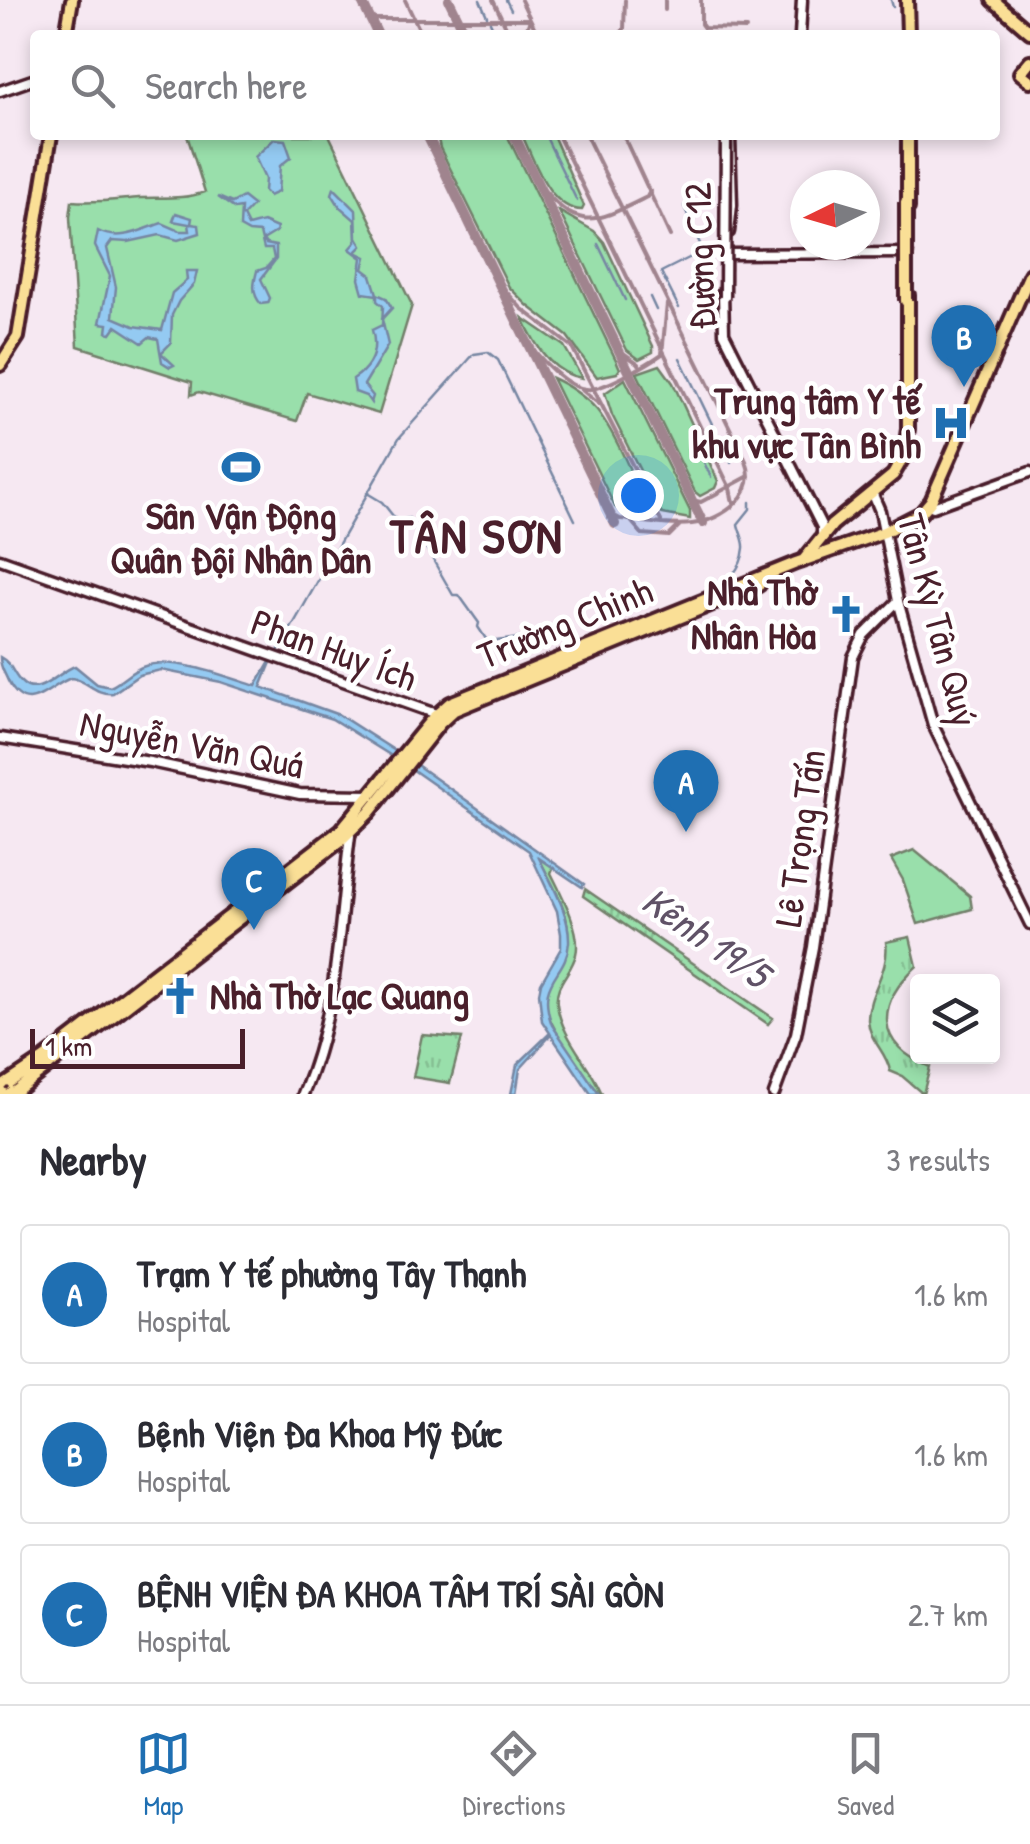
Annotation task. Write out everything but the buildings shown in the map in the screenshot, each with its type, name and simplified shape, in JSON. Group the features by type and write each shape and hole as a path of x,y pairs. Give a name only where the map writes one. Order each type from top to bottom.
{"main road":[{"path":"68,30 73,0"},
{"path":"799,30 801,0"},
{"path":"906,0 906,30"},
{"path":"994,0 1030,31"},
{"path":"907,30 912,14"},
{"path":"1030,61 1020,73 1030,82"},
{"path":"0,91 30,80"},
{"path":"0,364 18,337 49,140"},
{"path":"726,300 727,140"},
{"name":"Đường C12","path":"727,140 724,333 822,527 828,526"},
{"path":"799,562 828,526 891,472 900,456 906,392 906,140"},
{"path":"906,140 906,392"},
{"path":"725,254 906,253"},
{"path":"930,506 1030,276"},
{"path":"930,506 1030,472"},
{"name":"Tân Kỳ Tân Quý","path":"872,490 898,602 934,728 1030,924"},
{"name":"Trường Chinh","path":"652,623 762,581 799,562 884,532 917,518 930,506"},
{"path":"820,555 828,526"},
{"name":"Trường Chinh","path":"399,768 435,719 732,590 782,576 820,555"},
{"name":"Phan Huy Ích","path":"0,558 435,719"},
{"name":"Trường Chinh","path":"782,576 799,562"},
{"name":"Lê Trọng Tấn","path":"776,1092 797,1032 805,991 853,657 864,635 898,602"},
{"name":"Nguyễn Văn Quá","path":"0,738 155,763 299,794 371,796"},
{"path":"302,1094 324,1020 344,878 346,831 371,796 399,768"},
{"path":"7,1090 360,821 399,768"},
{"path":"7,1090 50,1059"}],"green space":[{"path":"189,140 331,140 412,305 379,414 307,393 297,421 199,392 191,395 192,382 78,346 72,201 181,197 205,192"},
{"path":"438,140 509,140 617,362 617,373 597,377 567,336 509,287"},
{"path":"524,140 555,140 584,206 582,210 560,201"},
{"path":"559,211 594,231 604,242 653,352 639,359 627,350"},
{"path":"523,318 564,346 582,378 553,364"},
{"path":"660,365 673,383 718,481 715,488 700,496 637,373"},
{"path":"552,378 582,396 603,419 632,475 643,512 623,513 615,507"},
{"path":"625,379 690,511 690,519 662,514 612,415 605,393"},
{"path":"914,850 970,896 972,909 918,924 903,880 891,859"},
{"path":"539,858 554,866 551,873 576,935 574,961 557,997 560,1016 602,1094 571,1056 547,1011 548,988 566,946 568,930 561,902"},
{"path":"585,889 773,1018 768,1024 583,896"},
{"path":"910,937 917,966 894,994 887,1022 890,1035 910,1056 910,1064 930,1067 923,1094 890,1071 871,1034 869,1010 885,963 886,942"},
{"path":"422,1035 462,1038 450,1083 413,1077"}],"water":[{"path":"273,140 285,140 291,157 280,166 278,192 269,196 264,191 265,179 255,157"},
{"path":"334,188 356,210 357,237 362,246 356,252 366,257 363,269 371,275 377,294 386,298 392,308 382,319 383,306 377,295 363,293 359,279 362,258 350,249 356,242 355,220 340,207 332,194"},
{"path":"218,197 232,203 243,197 253,205 243,216 248,226 263,222 277,228 263,240 276,246 276,259 261,279 270,298 268,303 258,300 254,283 257,271 274,259 272,249 264,249 260,233 240,227 241,208 235,209"},
{"path":"176,213 192,218 191,224 199,225 200,233 178,240 160,235 112,241 107,248 116,287 113,317 134,326 162,330 172,293 187,280 186,271 197,271 194,284 172,315 171,343 161,353 174,365 170,367 162,362 158,339 149,337 142,343 116,326 111,333 107,332 108,324 100,323 110,276 95,246 98,231 122,235 162,223 190,231 189,224 173,221"},
{"path":"382,320 388,345 364,385 373,396 371,403 355,392 353,379 369,363 374,351 372,330 382,325"},
{"path":"274,655 261,687 339,715 414,763 584,884 582,887 539,858 559,898 569,942 563,963 549,987 552,1025 599,1094 591,1094 551,1035 520,1069 516,1094 511,1094 517,1065 550,1033 542,1021 539,993 561,948 557,911 529,851 332,719 221,682 161,670 139,675 113,693 101,692 71,678 38,697 23,698 8,681 0,657 22,683 35,688 75,666 97,684 110,687 140,668 156,664 200,669 256,686"}],"waterway":[{"path":"480,0 487,16"},
{"path":"506,0 511,10"},
{"path":"891,0 893,7"},
{"path":"490,22 494,30"},
{"path":"547,140 577,201"},
{"path":"679,308 661,272 703,251 684,206"},
{"path":"598,244 625,300"},
{"path":"650,297 656,310"},
{"path":"277,653 399,438 474,354 488,352"},
{"path":"489,353 498,360 575,520"},
{"path":"680,358 731,463"},
{"path":"695,444 711,477"},
{"path":"367,493 382,502 397,521 409,518 453,595 459,595 488,642 520,638"},
{"path":"706,586 727,579 737,569 744,545 738,524 750,509 750,502"}],"taxiway":[{"path":"405,0 420,30"},
{"path":"493,0 508,30"},
{"path":"521,0 536,30"},
{"path":"623,30 625,0"},
{"path":"665,0 665,10"},
{"path":"701,0 704,28 746,29"},
{"path":"370,19 530,19 527,30"},
{"path":"432,140 435,152"},
{"path":"560,140 730,488 733,503"},
{"path":"588,140 749,473 736,503 704,521 665,524 620,519 611,514"},
{"path":"625,140 670,236"},
{"path":"536,180 563,209 587,218 613,213 647,197 650,191"},
{"path":"498,282 521,308 572,347 661,521"},
{"path":"525,337 544,362 563,378 572,385 591,389 662,354 667,304"},
{"path":"619,350 639,364"},
{"path":"583,391 599,404"},
{"path":"692,500 701,502 749,476"},
{"path":"631,521 642,534 669,536 680,525"}],"runway":[{"path":"361,0 376,30"},
{"path":"449,0 464,30"},
{"path":"429,140 615,524"},
{"path":"516,140 703,523"}],"place":[{"name":"Bệnh Viện Đa Khoa Mỹ Đức","path":"964,387"},
{"name":"Trung tâm Y tế khu vực Tân Bình","path":"951,423"},
{"name":"Sân Vận Động Quân Đội Nhân Dân","path":"241,467"},
{"name":"Nhà Thờ Nhân Hòa","path":"846,614"},
{"name":"Trạm Y tế phường Tây Thạnh","path":"686,832"},
{"name":"BỆNH VIỆN ĐA KHOA TÂM TRÍ SÀI GÒN","path":"254,930"},
{"name":"Nhà Thờ Lạc Quang","path":"180,996"}],"district":[{"name":"TÂN SƠN","path":"477,536"}],"water label":[{"name":"Kênh 19/5","path":"706,937"}]}
